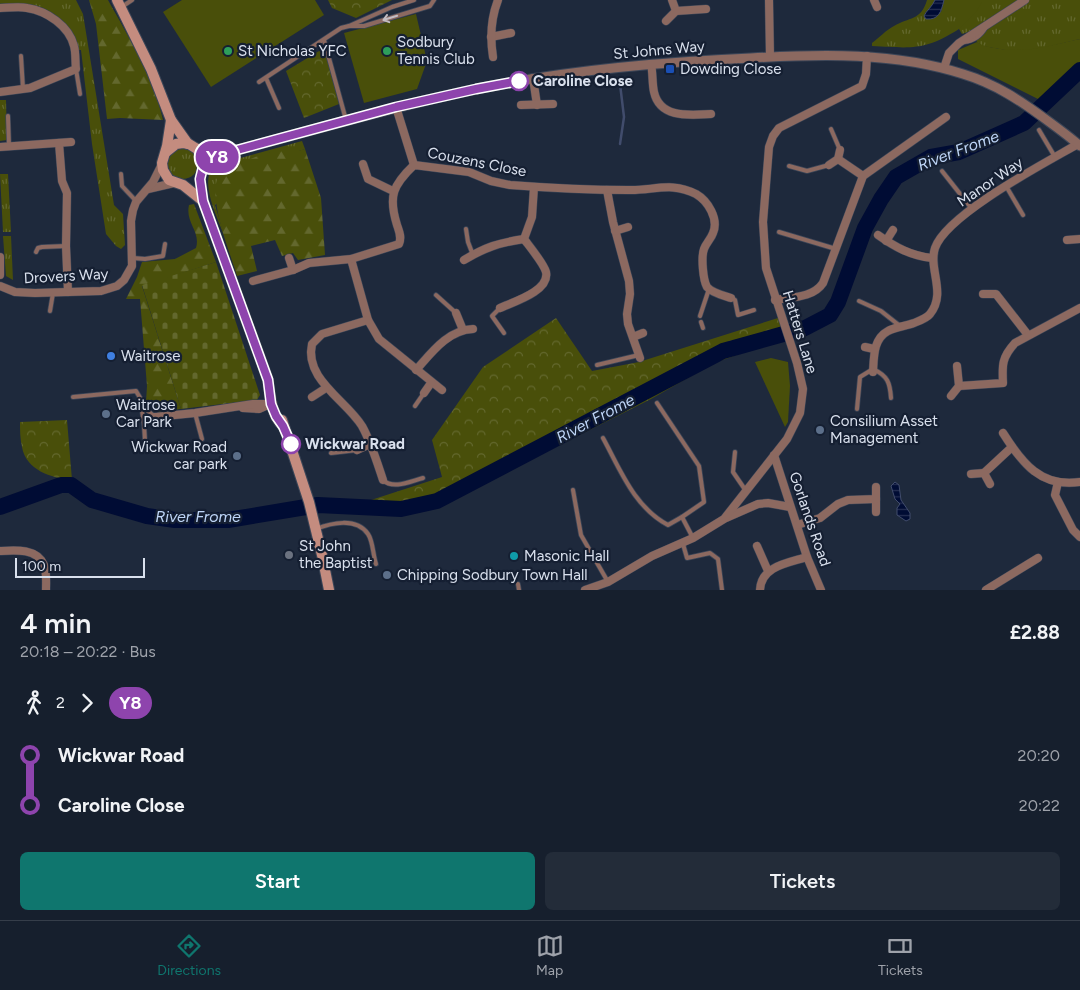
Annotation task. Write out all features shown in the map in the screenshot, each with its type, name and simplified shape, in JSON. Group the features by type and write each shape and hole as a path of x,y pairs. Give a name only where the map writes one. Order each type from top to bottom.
{"main road":[{"path":"119,4 151,69 172,120 202,157 203,201 268,380 271,404 283,426 309,502 328,590"},
{"path":"172,120 162,163 165,174 203,201"},
{"path":"166,152 176,144 192,146"},
{"path":"179,184 192,183 202,171"}],"street":[{"path":"493,57 491,37 494,12 498,0"},
{"path":"672,0 676,11"},
{"path":"769,0 770,57"},
{"path":"944,68 949,53 959,43 1025,0"},
{"path":"0,8 28,8 40,12 61,24 74,46 76,69 23,90 0,92"},
{"path":"666,21 676,11 706,9"},
{"path":"491,37 511,33"},
{"name":"St Johns Way","path":"202,171 212,160 226,153 396,107 476,89 579,71 651,64 770,57 867,56 896,58 966,74 1008,92 1079,144"},
{"name":"Hatters Lane","path":"585,590 608,582 652,556 683,544 724,519 787,439 800,413 802,389 797,363 766,268 763,222 769,147 773,136 779,128 862,86 866,74 867,56"},
{"path":"651,64 654,94 669,112 675,114 712,114"},
{"path":"533,78 537,105"},
{"path":"521,106 553,104"},
{"name":"Couzens Close","path":"396,107 414,165"},
{"path":"775,300 807,295 818,291 823,283 862,176 946,117"},
{"path":"0,147 71,142"},
{"path":"59,143 62,181 67,193 66,246 68,292"},
{"name":"Manor Way","path":"932,258 935,246 942,234 972,209 1006,186 1079,144"},
{"name":"St Johns Way","path":"192,146 226,153"},
{"path":"829,165 838,159 840,150"},
{"path":"838,159 862,176"},
{"path":"136,202 148,189 162,163"},
{"path":"253,281 293,270 309,263 351,260 399,244 400,237 393,212 394,191 368,179 363,164"},
{"name":"Couzens Close","path":"414,165 468,172 491,181 510,185 607,190 632,190 671,186 697,195 708,204 714,216 714,231 702,255 707,286 709,288"},
{"name":"Couzens Close","path":"394,191 398,182 414,165"},
{"path":"148,189 179,184"},
{"name":"Couzens Close","path":"524,239 532,218 534,187"},
{"path":"607,190 615,231 629,281 630,294 627,314 640,356"},
{"name":"Drovers Way","path":"0,286 15,292 53,293 101,291 117,286 124,280 132,266 131,221 136,202"},
{"path":"615,231 628,227"},
{"path":"886,242 893,230"},
{"path":"873,370 874,349 879,340 888,331 917,322 930,315 938,290 932,258 907,252 886,242 878,235"},
{"path":"464,260 495,244 524,239 546,271 546,280 541,288 500,308"},
{"path":"1067,240 1080,239"},
{"path":"0,257 0,275"},
{"path":"289,258 293,270"},
{"path":"351,260 368,320 379,339 442,390"},
{"path":"709,288 731,298"},
{"path":"983,294 996,294 1028,335"},
{"path":"958,386 1003,383 1003,362 1007,352 1015,343 1080,308"},
{"path":"456,313 463,330"},
{"path":"368,320 322,334 312,344 311,354 315,369 326,388 353,413 362,427 383,480"},
{"path":"416,370 438,345 463,330 474,329"},
{"path":"633,337 643,333"},
{"path":"864,347 874,349"},
{"path":"951,396 958,386 957,366"},
{"path":"424,393 431,383"},
{"path":"312,397 326,388"},
{"path":"155,417 253,404 271,404"},
{"path":"1003,433 1012,448 1029,468 1040,475 1058,482 1080,482"},
{"path":"357,450 370,444"},
{"path":"972,474 984,473 1012,448"},
{"name":"Gorlands Road","path":"774,456 806,557 820,590"},
{"path":"984,473 990,484"},
{"path":"1058,482 1055,494 1073,530 1080,537"},
{"path":"876,487 876,512"},
{"path":"796,525 820,518 838,504 848,500 876,499"},
{"path":"724,519 758,504 768,502 790,507"},
{"path":"757,546 768,571"},
{"path":"0,551 29,552 38,556 44,566 46,590"},
{"path":"760,590 760,585 768,571 806,557"},
{"path":"989,589 1038,558"}],"lane":[{"path":"119,4 132,0"},
{"path":"402,4 406,0"},
{"path":"260,82 341,28 414,0"},
{"path":"349,26 364,26 430,6 434,0"},
{"path":"324,40 346,120"},
{"path":"21,56 23,90"},
{"path":"76,69 80,94"},
{"path":"266,78 279,108"},
{"path":"8,116 9,147"},
{"path":"831,129 840,150"},
{"path":"1038,130 1055,157"},
{"path":"789,166 807,171 829,165"},
{"path":"942,172 972,209"},
{"path":"121,174 122,186 136,202"},
{"path":"1006,186 1022,215"},
{"path":"466,228 468,242 473,254"},
{"path":"779,232 836,249"},
{"path":"133,258 163,256 165,244"},
{"path":"36,252 38,248 42,247 66,246"},
{"path":"700,316 709,288"},
{"path":"50,311 53,293"},
{"path":"436,295 456,313"},
{"path":"731,298 735,300 738,314 754,310"},
{"path":"859,301 881,312 901,327"},
{"path":"500,308 492,316 504,333"},
{"path":"701,322 703,328"},
{"path":"597,365 640,356"},
{"path":"857,409 860,377 873,370 886,379 890,385 891,398"},
{"path":"76,397 136,391 148,412 155,417 144,424"},
{"path":"415,406 424,393"},
{"path":"141,401 145,441"},
{"path":"603,438 642,506 668,525 682,517 704,502 699,466 657,403"},
{"path":"195,413 202,440"},
{"path":"331,453 357,450"},
{"path":"735,452 732,472 746,491"},
{"path":"383,480 391,485 423,478"},
{"path":"573,490 581,535 608,582"},
{"path":"682,517 693,538"},
{"path":"316,529 341,522 361,528 368,535 376,564"},
{"path":"683,544 687,558 710,553 718,559 722,590"},
{"path":"518,584 520,590"}],"green space":[{"path":"0,0 76,0 83,14 114,205 123,214 125,245 121,249 106,234 92,144 81,50 78,50 71,32 51,12 34,5 0,5"},
{"path":"89,0 108,0 154,89 163,120 107,119 96,24"},
{"name":"St Nicholas YFC","path":"182,0 315,0 324,15 211,87 163,12"},
{"path":"328,0 392,0 356,18 332,8"},
{"path":"927,0 935,0 933,6 925,13 941,12 944,0 1080,0 1080,39 1035,50 1011,51 982,46 977,42 971,31 962,34 959,29 927,45 908,47 872,46 872,43 891,28 918,15"},
{"path":"959,0 982,0 982,2 976,12 959,29"},
{"name":"Sodbury Tennis Club","path":"416,14 427,61 417,89 364,103 344,33"},
{"path":"1080,39 1080,66 1042,101 958,59 958,50 977,42 1006,50 1017,50 1038,48"},
{"path":"324,48 339,104 304,118 286,71"},
{"path":"0,100 6,100 7,140 0,141"},
{"path":"302,141 305,149 296,152 270,152 215,205 226,241 208,186 211,170 226,162"},
{"path":"183,149 194,153 198,164 194,175 183,179 172,175 168,164 172,153"},
{"path":"305,149 321,198 325,255 298,260 293,253 282,256 275,240 251,246 257,271 237,276 217,210 215,197 219,176 230,167 267,153"},
{"path":"0,174 8,174 11,232 3,232"},
{"path":"194,204 216,262 142,286 181,409 154,412 146,402 147,386 140,299 126,299 142,262 175,259 196,248 196,237 188,211 189,205"},
{"path":"3,236 11,236 13,280 6,276"},
{"path":"216,262 260,395 257,400 181,409 142,285"},
{"path":"556,318 592,371 639,362 778,318 785,338 714,363 651,399 441,505 401,514 369,512 368,501 442,477 432,440 483,367"},
{"path":"771,358 788,362 790,386 788,422 785,427 755,362"},
{"path":"67,420 72,480 48,475 34,467 24,455 20,438 20,422"}],"water":[{"path":"935,0 944,0 940,12 937,17 926,19 924,16"},
{"path":"895,482 899,485 901,500 910,513 910,519 906,521 897,515 897,508 900,504 895,499 891,486"}],"waterway":[{"name":"River Frome","path":"0,507 61,485 71,485 92,500 147,516 175,520 228,520 318,505 401,509 437,501 723,351 805,328 830,315 838,302 865,228 896,177 931,157 959,152 1024,123 1080,70"},
{"path":"620,84 624,117 620,144"}],"bus line":[{"name":"Y8","path":"291,444 271,404 268,380 203,201 200,179 203,167 218,156 226,153 311,129 396,107 519,81"}],"place":[{"name":"St Nicholas YFC","path":"228,51"},
{"name":"Sodbury Tennis Club","path":"387,51"},
{"name":"Dowding Close","path":"670,69"},
{"name":"Caroline Close","path":"519,81"},
{"name":"Waitrose","path":"111,356"},
{"name":"Waitrose Car Park","path":"106,414"},
{"name":"Consilium Asset Management","path":"820,430"},
{"name":"Wickwar Road","path":"291,444"},
{"name":"Wickwar Road car park","path":"237,456"},
{"name":"St John the Baptist","path":"289,555"},
{"name":"Masonic Hall","path":"514,556"},
{"name":"Chipping Sodbury Town Hall","path":"387,575"}]}
